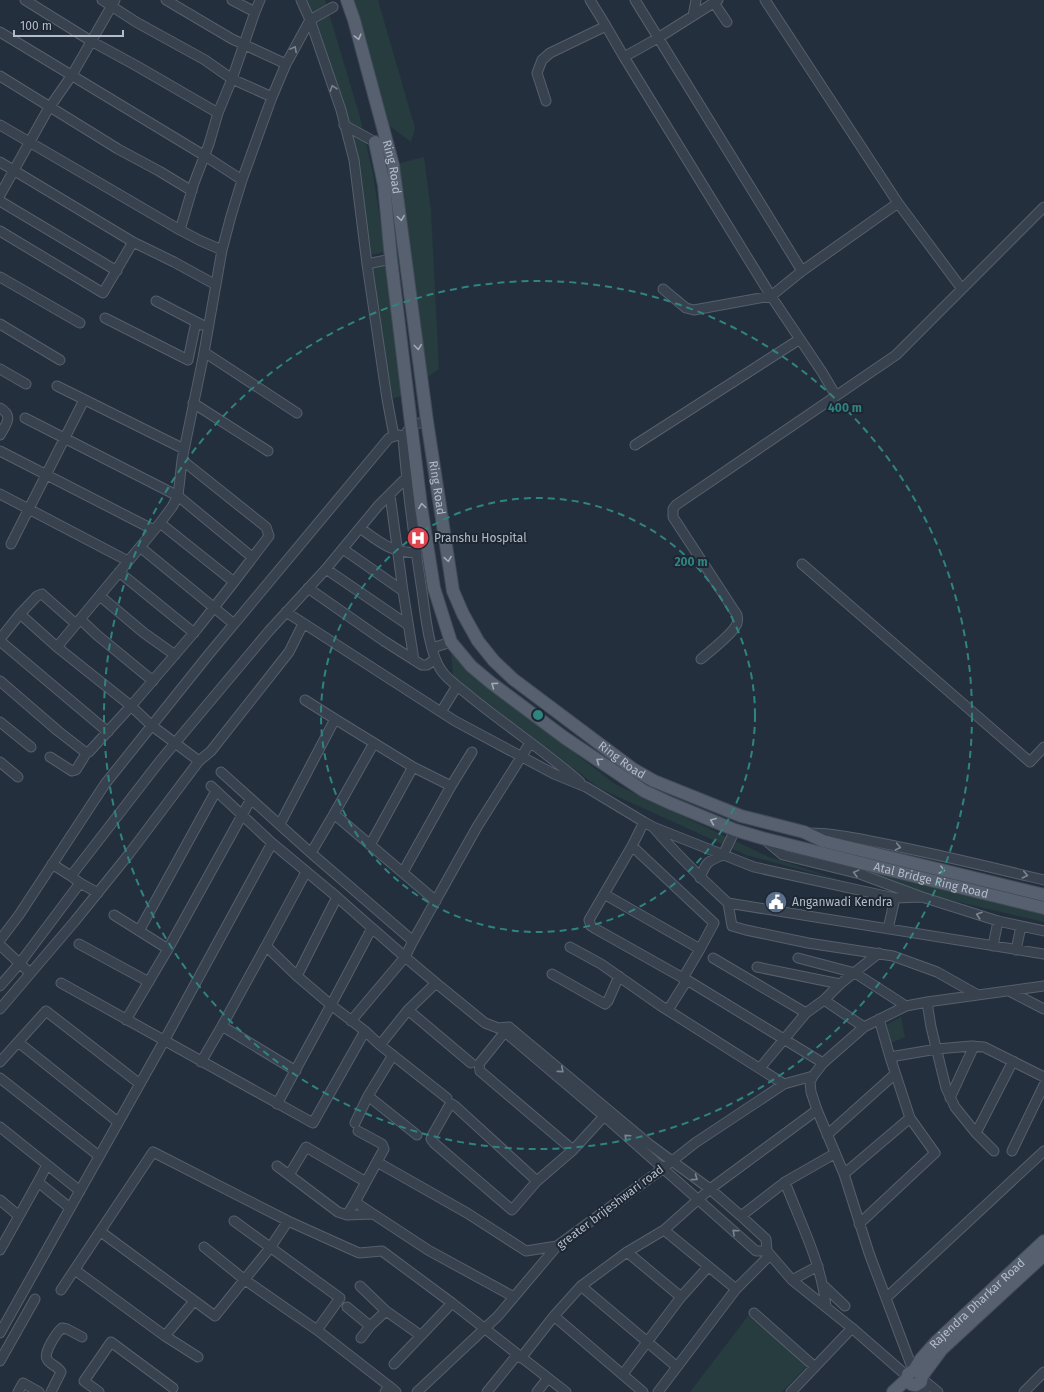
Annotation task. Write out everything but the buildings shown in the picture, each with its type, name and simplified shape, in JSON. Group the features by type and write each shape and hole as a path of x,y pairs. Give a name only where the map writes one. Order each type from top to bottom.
{"main road":[{"name":"Ring Road","path":"347,0 354,20 393,165 427,421 454,591 463,614 478,641 494,661 513,679 633,769 654,781 741,816 804,832 820,846"},
{"name":"Ring Road","path":"375,142 384,185 391,259 421,506 434,588 451,642 471,666 565,738 632,783 670,803 735,830 762,838 820,846 1044,894"},
{"name":"Atal Bridge Ring Road","path":"820,846 1044,908"},
{"name":"Rajendra Dharkar Road","path":"915,1380 921,1359 937,1341 1044,1242"},
{"name":"Rajendra Dharkar Road","path":"893,1392 915,1380 942,1349 1044,1255"}],"street":[{"path":"25,0 91,41 135,64 218,113"},
{"path":"102,0 114,3 136,22 199,57 232,79 272,97"},
{"path":"166,0 232,39 286,64"},
{"path":"232,0 255,12"},
{"path":"180,230 218,113 245,45 260,0"},
{"path":"300,0 310,20 341,110 354,160 367,264 394,436"},
{"path":"590,0 770,296 822,372 836,396"},
{"path":"635,0 802,271"},
{"path":"693,16 696,0"},
{"path":"765,0 898,203 962,289"},
{"path":"624,57 658,38 716,1 727,22"},
{"path":"0,195 50,107 72,75 114,3"},
{"path":"57,647 157,527 172,507 178,496 182,460 204,352 222,250 242,180 272,97 286,64 310,20 333,7"},
{"path":"546,101 537,73 542,60 550,53 606,26"},
{"path":"0,32 242,180"},
{"path":"0,76 118,149 192,191"},
{"path":"0,125 180,230 222,250"},
{"path":"344,125 375,142"},
{"path":"0,162 133,242 216,285"},
{"path":"0,201 116,271"},
{"path":"663,289 686,308 694,310 770,296 802,271 898,203"},
{"path":"701,658 733,630 738,619 737,615 673,517 673,509 676,505 896,355 1044,207"},
{"path":"0,231 103,293 133,242"},
{"path":"367,264 391,259"},
{"path":"0,277 80,323"},
{"path":"156,301 208,329"},
{"path":"105,318 201,367"},
{"path":"188,360 196,322"},
{"path":"0,324 60,360"},
{"path":"635,445 800,339"},
{"path":"204,352 297,413"},
{"path":"0,369 26,384"},
{"path":"57,386 184,449"},
{"path":"11,544 84,400"},
{"path":"193,403 268,451"},
{"path":"0,408 6,411 8,416 7,423 0,435"},
{"path":"25,418 178,496 252,557"},
{"path":"427,421 412,425 403,436 425,618 435,659 447,678 560,765 586,787"},
{"path":"0,940 19,915 104,784 234,624 389,438 399,435 403,436"},
{"path":"0,451 157,527 234,582"},
{"path":"50,757 72,771 76,770 87,752 108,732 215,608 269,536 266,527 182,460"},
{"path":"71,876 175,743 286,612 326,569 360,528 407,478"},
{"path":"0,494 128,561"},
{"path":"390,495 414,660"},
{"path":"360,528 385,545 398,551 417,553"},
{"path":"140,547 234,624"},
{"path":"343,549 403,591"},
{"path":"802,564 1030,762 1044,747"},
{"path":"326,569 408,625"},
{"path":"119,572 194,633"},
{"path":"308,588 377,637 422,665 426,665 435,659"},
{"path":"108,732 0,640 20,614 37,596 42,594 96,635 152,681"},
{"path":"100,596 144,633 175,655"},
{"path":"286,612 441,712 554,774 586,787 653,827 754,867 895,898 922,897"},
{"path":"20,614 57,647 131,706 152,725 199,761"},
{"path":"0,1009 30,973 45,958 98,893 199,761 211,751 289,652 303,624"},
{"path":"432,648 451,642"},
{"path":"0,681 58,731 87,752"},
{"path":"441,712 457,686"},
{"path":"305,700 413,767 451,786"},
{"path":"280,824 335,720"},
{"path":"0,722 32,747"},
{"path":"311,853 374,743"},
{"path":"351,1021 405,957 477,826 530,743"},
{"path":"403,872 451,786 472,752"},
{"path":"0,762 18,777"},
{"path":"370,845 413,767"},
{"path":"221,772 311,853 413,941"},
{"path":"139,931 214,788 272,843 436,983 485,1023 493,1027 506,1029 607,1113 645,1147 662,1169 756,1251 769,1253"},
{"path":"126,1020 168,949 251,799"},
{"path":"334,814 436,900"},
{"path":"632,846 714,923 683,978 602,933 591,926 589,920 632,846 644,822"},
{"path":"653,827 700,878 728,904 1044,954"},
{"path":"700,878 705,865 712,859 723,855 735,830"},
{"path":"804,832 825,833 855,838 934,854 1044,880"},
{"path":"762,838 783,855 860,874 922,897 998,921 1044,931"},
{"path":"0,1333 164,1042 272,843"},
{"path":"52,864 98,893"},
{"path":"201,1062 306,872"},
{"path":"0,986 20,963 80,883"},
{"path":"604,894 700,949"},
{"path":"297,976 337,897"},
{"path":"888,929 895,898"},
{"path":"728,904 732,926 808,943 893,956 937,972 978,995"},
{"path":"114,915 168,949"},
{"path":"993,946 998,921"},
{"path":"1016,950 1021,926"},
{"path":"277,1104 372,928"},
{"path":"79,944 149,982"},
{"path":"0,945 30,973"},
{"path":"266,946 297,976 331,1005 447,1098"},
{"path":"570,947 619,976 668,1010 784,1084"},
{"path":"760,1068 806,1013 824,1000 840,984 879,953"},
{"path":"713,958 806,1013"},
{"path":"798,958 855,973 906,1006"},
{"path":"757,967 840,984"},
{"path":"552,974 605,1004 608,1001 619,976"},
{"path":"668,1010 687,980 823,1063"},
{"path":"61,983 164,1042 313,1123 365,1031"},
{"path":"380,1045 408,1010 436,983"},
{"path":"915,1380 886,1298 868,1253 844,1174 834,1154 817,1110 811,1092 810,1082 823,1063 864,1027 906,1006 978,995 1011,992 1044,986"},
{"path":"1011,992 1044,1009"},
{"path":"824,1000 864,1027"},
{"path":"927,1002 931,1027 946,1088 950,1098 976,1132 994,1151"},
{"path":"408,1010 471,1063"},
{"path":"0,1062 46,1011 140,1084"},
{"path":"859,1224 936,1154 910,1118 879,1019"},
{"path":"222,1026 296,1071"},
{"path":"506,1029 480,1064 480,1071 573,1150"},
{"path":"18,1042 118,1122"},
{"path":"950,1098 974,1046"},
{"path":"890,1057 937,1049 974,1046 984,1047 1044,1077"},
{"path":"347,1215 384,1149 382,1144 356,1127 368,1096 392,1055"},
{"path":"976,1132 1013,1061"},
{"path":"826,1135 895,1074"},
{"name":"greater brijeshwari road","path":"417,1392 498,1316 557,1246 695,1143 784,1084 813,1076"},
{"path":"0,1078 99,1156"},
{"path":"1012,1151 1044,1086"},
{"path":"368,1096 417,1135"},
{"path":"537,1180 455,1106 452,1104 449,1106 431,1139 512,1210 537,1180 573,1150 607,1113"},
{"path":"487,1392 581,1286 627,1252 664,1230 710,1189 817,1110"},
{"path":"844,1174 910,1118"},
{"path":"0,1127 80,1191"},
{"path":"290,1175 306,1147 366,1182"},
{"path":"645,1147 672,1161 710,1189 766,1239 769,1253 792,1280 915,1380 938,1392"},
{"path":"886,1298 1044,1151"},
{"path":"61,1290 153,1152 288,1221 359,1253 382,1251 452,1303 566,1392"},
{"path":"741,1216 785,1182 834,1154"},
{"path":"377,1162 456,1206 526,1251 557,1246"},
{"path":"0,1250 47,1165"},
{"path":"277,1166 338,1212 347,1215 372,1214"},
{"path":"38,1182 70,1208"},
{"path":"785,1182 818,1266 824,1286 826,1307"},
{"path":"0,1200 19,1216"},
{"path":"355,1202 428,1250 514,1297"},
{"path":"234,1221 340,1298 317,1330"},
{"path":"101,1232 215,1316 270,1248 288,1221"},
{"path":"664,1230 736,1290"},
{"path":"204,1247 245,1280 317,1330 390,1390"},
{"path":"627,1252 681,1297"},
{"path":"658,1392 736,1290 769,1253"},
{"path":"792,1280 818,1266"},
{"path":"623,1374 681,1297 708,1267"},
{"path":"75,1270 165,1336 198,1357"},
{"path":"360,1286 386,1310 420,1335"},
{"path":"581,1286 677,1367"},
{"path":"824,1286 845,1306"},
{"path":"0,1361 35,1299"},
{"path":"165,1336 194,1301"},
{"path":"394,1364 452,1303"},
{"path":"347,1307 370,1326"},
{"path":"361,1338 370,1326 386,1310"},
{"path":"754,1313 816,1367"},
{"path":"554,1316 643,1392"},
{"path":"52,1392 61,1372 48,1361 46,1356 47,1351 58,1331 62,1328 82,1337"},
{"path":"791,1392 852,1328"},
{"path":"99,1392 84,1381 110,1342 174,1391"},
{"path":"1024,1392 1044,1372"},
{"path":"537,1392 548,1378"},
{"path":"18,1392 23,1383 39,1392"}],"green space":[{"path":"301,0 325,0 360,117 373,174 385,252 366,256 354,160"},
{"path":"353,0 378,0 415,128 411,142 388,125"},
{"path":"424,157 431,211 439,369 422,381 393,165"},
{"path":"391,259 408,395 387,399 367,264"},
{"path":"451,651 497,693 615,784 769,857 847,882 746,855 599,788 453,677"},
{"path":"837,862 1044,909 1044,922 929,895"},
{"path":"901,1017 905,1037 891,1043 886,1025"},
{"path":"748,1316 807,1366 782,1392 690,1392"}],"place":[{"name":"Pranshu Hospital","path":"418,538"},
{"name":"Anganwadi Kendra","path":"776,902"}]}
